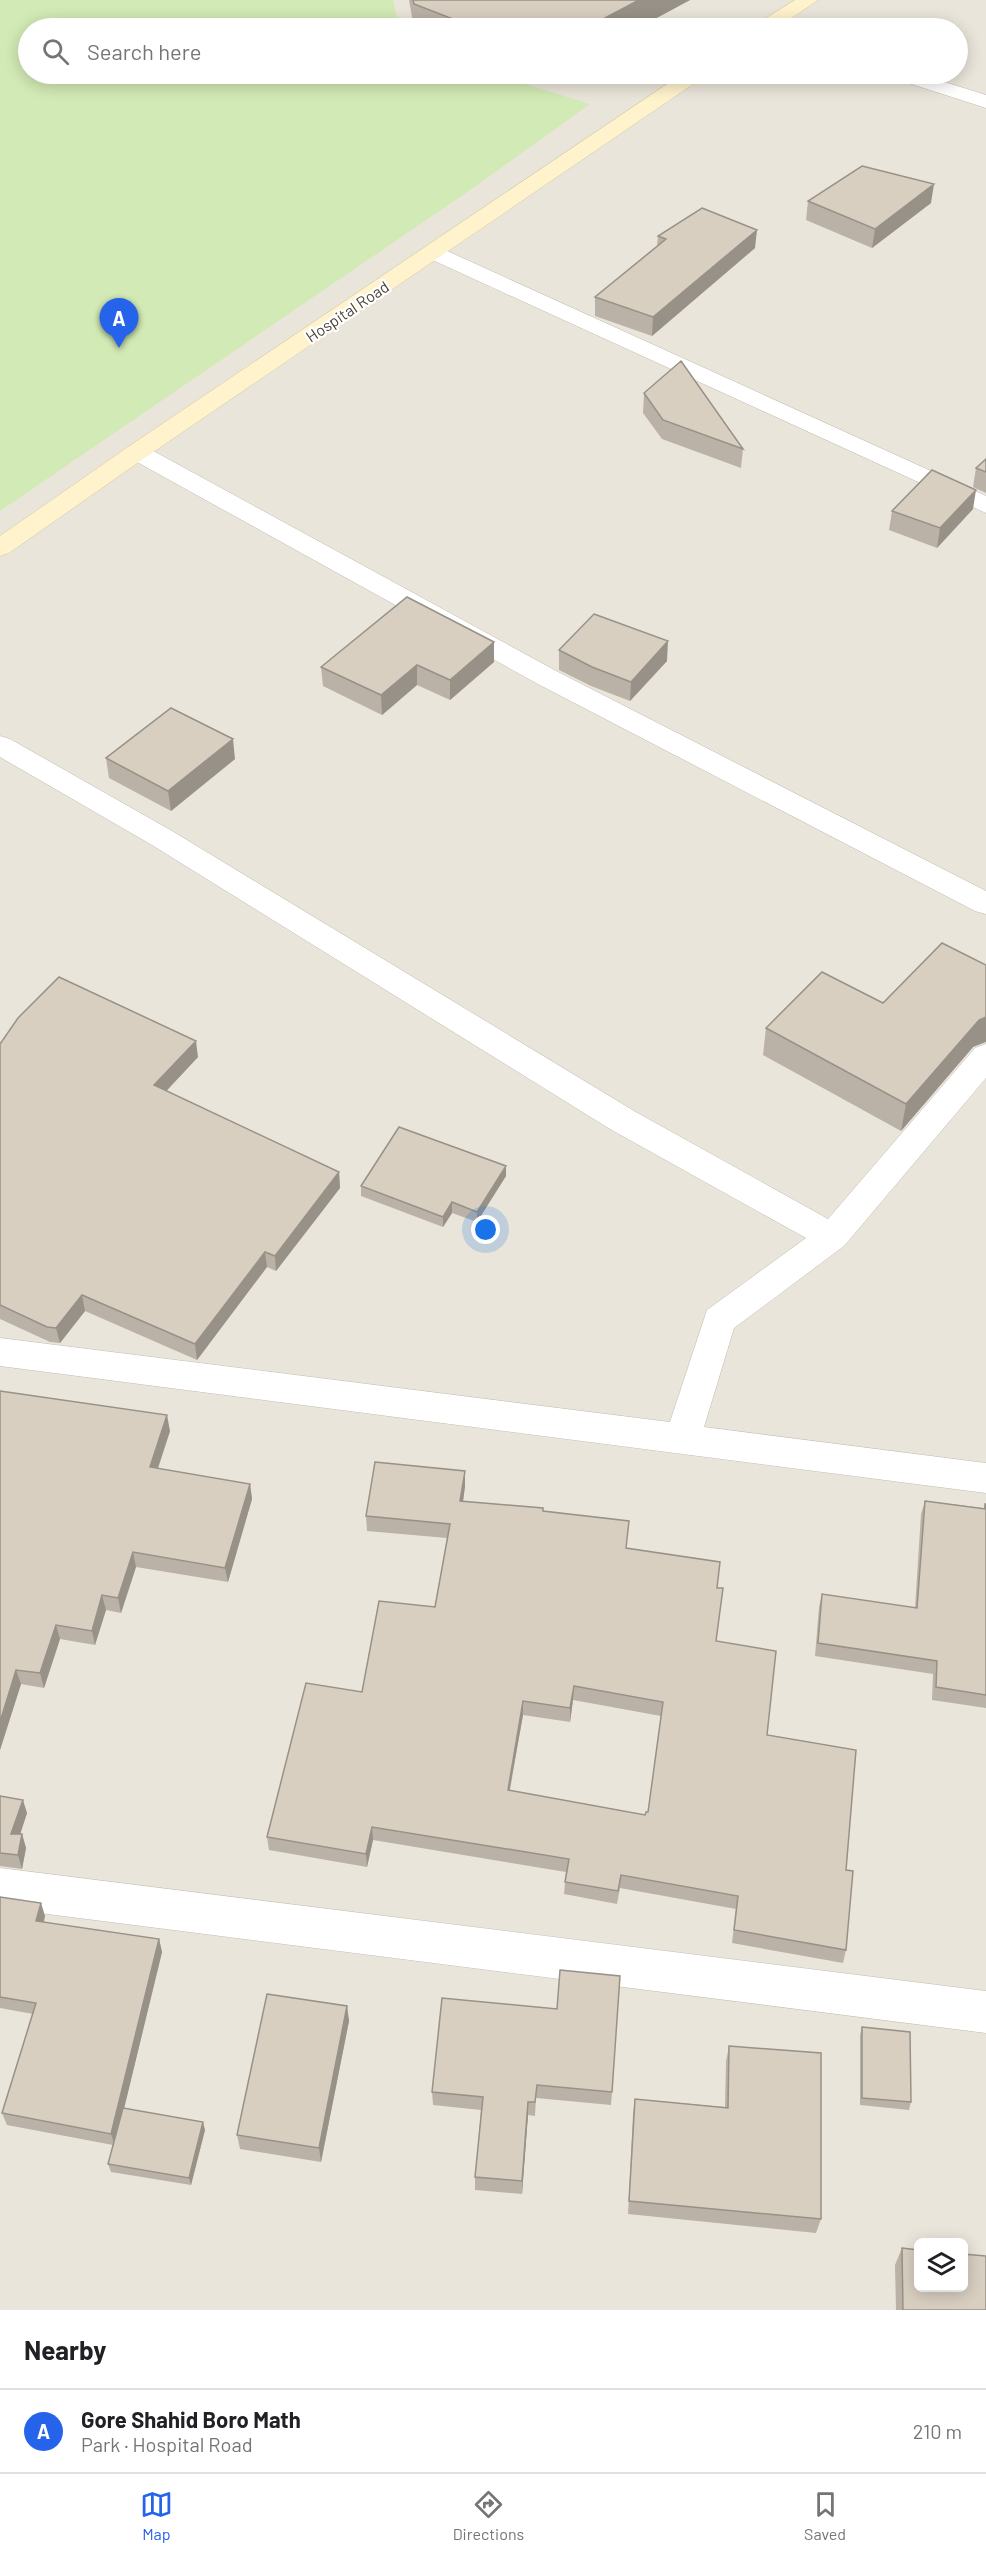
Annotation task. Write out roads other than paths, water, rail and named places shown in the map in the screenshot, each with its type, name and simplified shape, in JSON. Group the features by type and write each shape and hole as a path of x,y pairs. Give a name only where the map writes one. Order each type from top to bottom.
{"main road":[{"path":"780,18 808,0"},
{"name":"Hospital Road","path":"0,548 137,452 680,84"}],"street":[{"path":"931,84 986,102"},
{"path":"434,252 986,504"},
{"path":"137,452 548,678 986,904"},
{"path":"0,745 162,838 622,1120 832,1237"},
{"path":"683,1438 719,1320 832,1237 986,1056"},
{"path":"0,1352 986,1478"},
{"path":"0,1888 137,1908 986,2012"}],"place":[{"name":"Gore Shahid Boro Math","path":"119,348"}]}
